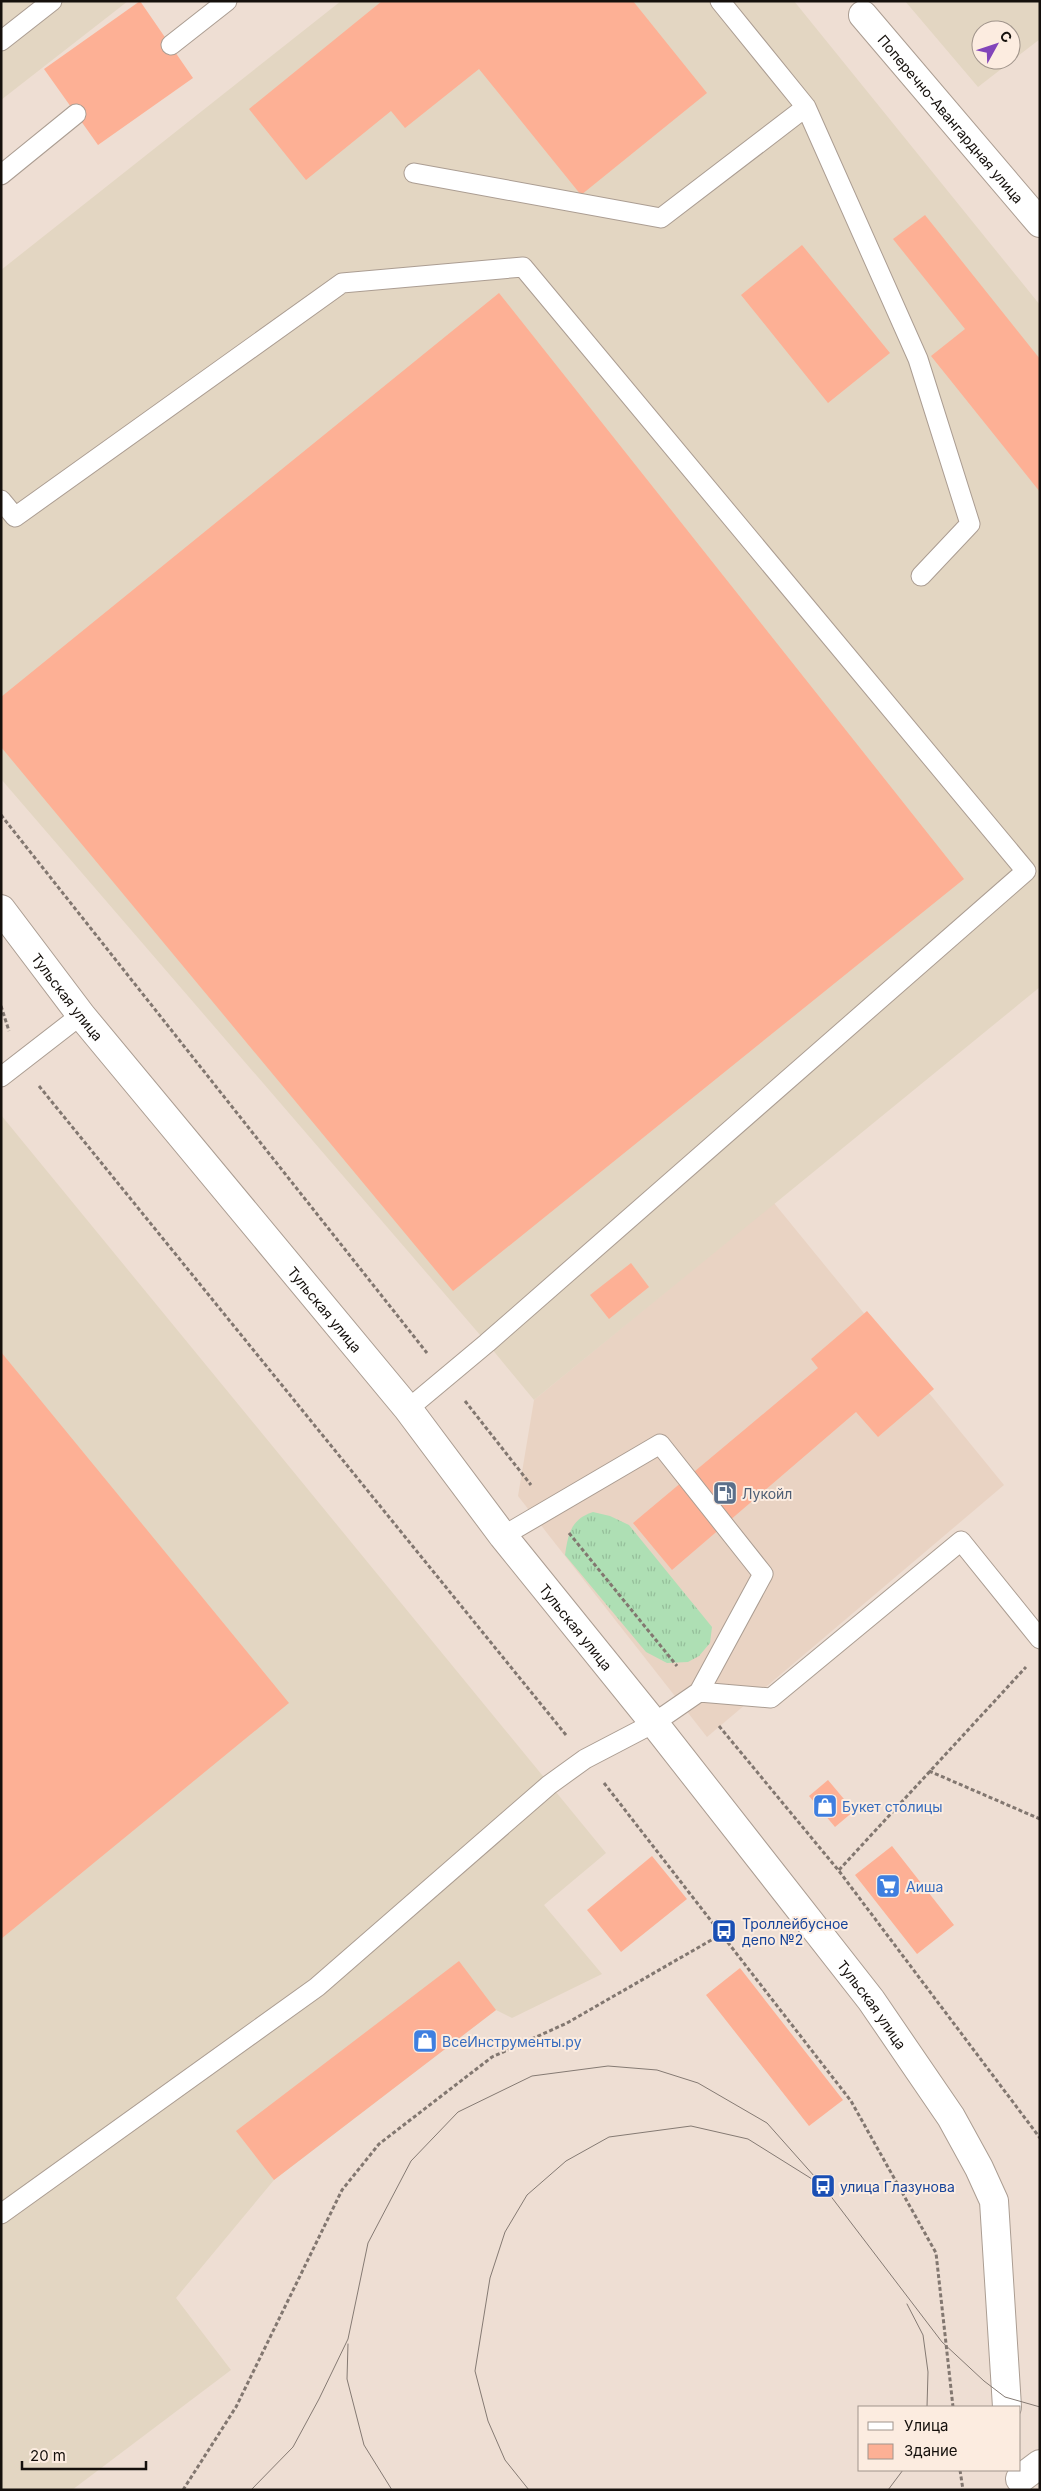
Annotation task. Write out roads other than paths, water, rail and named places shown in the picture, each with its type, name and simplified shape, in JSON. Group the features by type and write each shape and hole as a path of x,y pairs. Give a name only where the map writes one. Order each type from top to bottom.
{"main road":[{"name":"Поперечно-Авангардная улица","path":"858,8 1040,223"},
{"name":"Тульская улица","path":"1,909 81,1015 408,1409 503,1536 654,1723 871,2000 952,2117 994,2201 1007,2406"}],"lane":[{"path":"1,41 52,1"},
{"path":"171,46 226,1"},
{"path":"720,1 806,107 918,359 970,524 921,576"},
{"path":"414,173 661,218 806,107"},
{"path":"1,175 76,114"},
{"path":"1,500 15,517 342,283 523,266 1026,871 408,1409"},
{"path":"1,1078 81,1015"},
{"path":"1,2214 317,1987 549,1785 585,1759 654,1723 699,1692 763,1574 660,1444 503,1536"},
{"path":"699,1692 771,1698 961,1541 1040,1639"}],"tram line":[{"path":"251,2490 293,2447 319,2399 348,2339 368,2243 411,2161 458,2112 532,2076 608,2066 657,2070 698,2083 767,2123 823,2186 942,2342 984,2381 1005,2397 1040,2407"},
{"path":"529,2490 505,2460 488,2421 475,2371 490,2278 505,2232 527,2195 566,2161 609,2137 691,2126 748,2139 812,2179"},
{"path":"907,2304 923,2335 928,2372 927,2406"},
{"path":"348,2344 347,2379 364,2445 392,2490"},
{"path":"888,2490 902,2471"}],"place":[{"name":"Лукойл","path":"725,1493"},
{"name":"Букет столицы","path":"825,1806"},
{"name":"Аиша","path":"888,1886"},
{"name":"Троллейбусное депо №2","path":"724,1931"},
{"name":"ВсеИнструменты.ру","path":"425,2041"},
{"name":"улица Глазунова","path":"823,2186"}]}
